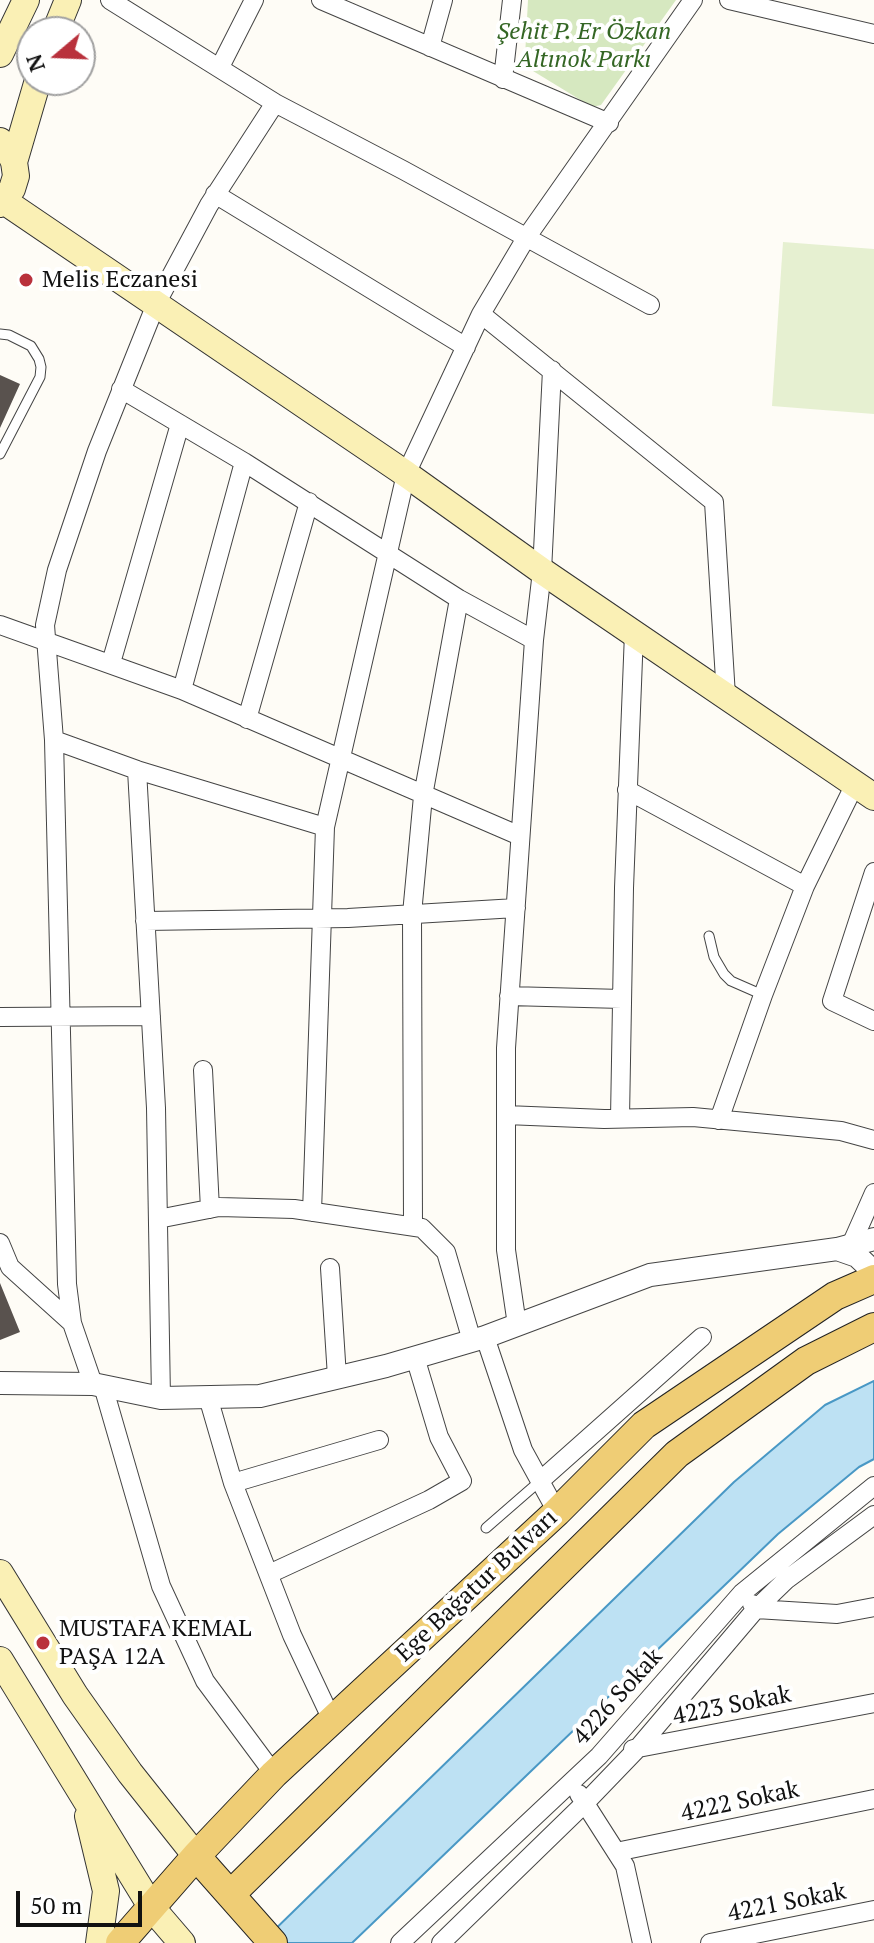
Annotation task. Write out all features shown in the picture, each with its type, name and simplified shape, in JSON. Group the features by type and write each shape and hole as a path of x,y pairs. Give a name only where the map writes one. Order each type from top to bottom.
{"main road":[{"path":"2,45 26,0"},
{"path":"31,96 7,151 16,176 12,189 2,203 406,474 864,791"},
{"name":"Ege Bağatur Bulvarı","path":"120,1943 196,1856 274,1774 557,1512 644,1425 835,1296 874,1279"},
{"name":"Ege Bağatur Bulvarı","path":"231,1894 677,1454 806,1361 874,1327"},
{"path":"0,1573 75,1695 112,1747 196,1856 273,1943"},
{"path":"0,1660 152,1908 182,1943"},
{"path":"83,1793 106,1891 99,1943"}],"street":[{"path":"110,0 275,103 650,305"},
{"path":"220,67 254,0"},
{"path":"321,0 609,123"},
{"path":"430,47 443,0"},
{"path":"503,79 512,0"},
{"path":"312,1212 325,827 406,474 481,314 526,238 693,0"},
{"path":"729,0 874,34"},
{"path":"274,1774 205,1681 161,1586 98,1385 72,1323 67,1284 54,740 45,625 57,570 97,451 156,304 215,194 275,103"},
{"path":"215,194 466,347"},
{"path":"481,314 714,502 726,696"},
{"path":"517,1325 506,1250 506,1048 534,640 542,571 552,370"},
{"path":"121,389 309,502 459,599 534,640"},
{"path":"111,663 180,424"},
{"path":"182,690 244,462"},
{"path":"247,719 309,502"},
{"path":"413,1226 412,914 423,796 459,599"},
{"path":"0,625 182,690 520,836"},
{"path":"620,1118 627,790 634,633"},
{"path":"54,740 137,770 325,827"},
{"path":"137,770 156,1108 161,1398"},
{"path":"627,790 805,886"},
{"path":"719,1120 805,886 864,791"},
{"path":"874,872 832,1001 874,1021"},
{"path":"145,921 323,918 516,908"},
{"path":"509,996 622,999"},
{"path":"0,1017 151,1016"},
{"path":"203,1070 210,1209"},
{"path":"506,1115 693,1117 841,1131 874,1140"},
{"path":"844,1247 874,1193"},
{"path":"158,1219 219,1207 312,1212 422,1228 446,1252 523,1450 557,1512"},
{"path":"0,1383 98,1385 161,1398 260,1396 478,1339 650,1275 844,1247 874,1239"},
{"path":"0,1243 10,1267 72,1323"},
{"path":"844,1247 874,1272"},
{"path":"330,1268 337,1377"},
{"path":"540,1481 702,1337"},
{"path":"269,1574 429,1500 462,1481 439,1437 415,1357"},
{"path":"208,1397 233,1483 292,1635 332,1720"},
{"path":"233,1483 379,1440"},
{"name":"4226 Sokak","path":"400,1943 599,1756 742,1593 874,1486"},
{"path":"441,1943 637,1749 756,1609 786,1580 874,1515"},
{"path":"742,1593 756,1609 837,1614 874,1607"},
{"name":"4223 Sokak","path":"599,1756 874,1703"},
{"path":"572,1782 625,1866 642,1943"},
{"name":"4222 Sokak","path":"616,1852 874,1799"},
{"name":"4221 Sokak","path":"710,1943 874,1910"}],"lane":[{"path":"0,334 31,346 41,367 40,377 0,454"},
{"path":"709,936 714,957 724,974 731,981 763,995"},
{"path":"486,1528 540,1481"}],"green space":[{"name":"Şehit P. Er Özkan Altınok Parkı","path":"528,0 676,0 601,105 592,107 533,71 525,57"},
{"path":"783,242 874,249 874,414 772,406"}],"water":[{"path":"874,1381 874,1459 859,1467 778,1534 352,1943 261,1943 734,1482 825,1405"}],"building":[{"path":"0,375 20,384 0,428"},
{"path":"0,1283 20,1332 0,1340"}],"place":[{"name":"Melis Eczanesi","path":"26,280"},
{"name":"MUSTAFA KEMAL PAŞA 12A","path":"43,1643"}]}
